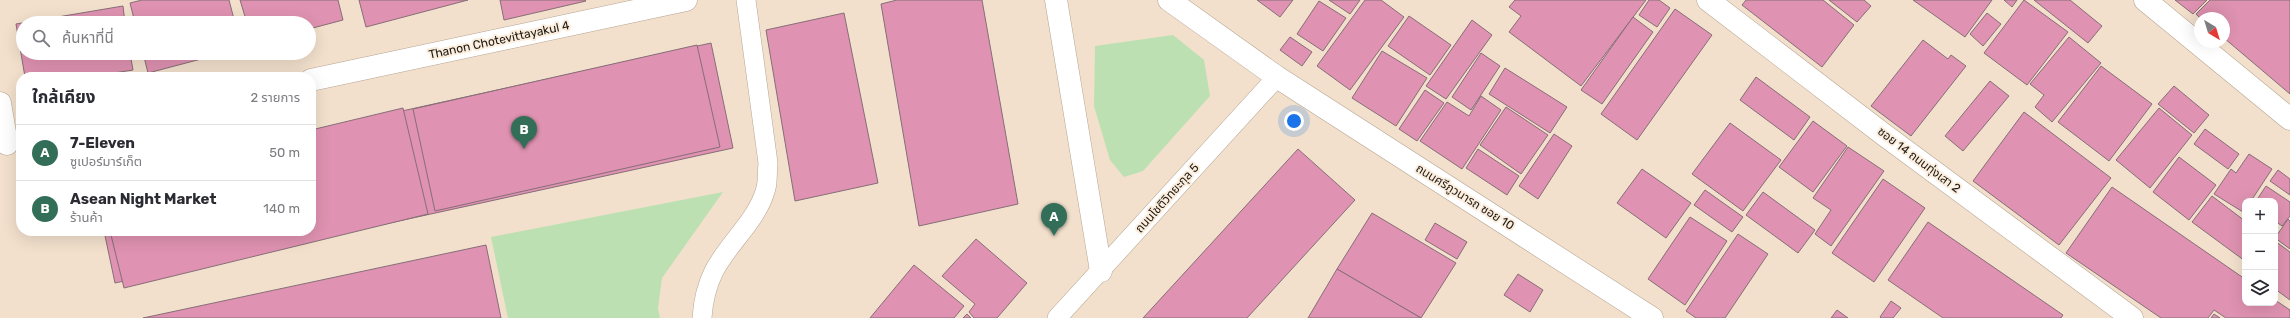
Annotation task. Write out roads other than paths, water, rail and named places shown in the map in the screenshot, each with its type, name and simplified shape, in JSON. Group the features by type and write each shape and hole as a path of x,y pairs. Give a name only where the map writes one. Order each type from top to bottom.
{"street":[{"name":"Thanon Chotevittayakul 4","path":"316,79 686,0"},
{"path":"1056,0 1101,271"},
{"name":"ถนนศรีภูวนารถ ซอย 10","path":"1170,0 1277,77 1555,254 1652,318"},
{"name":"ซอย 14 ถนนทุ่งเสา 2","path":"1708,0 1883,134 2132,318"},
{"path":"2145,0 2290,119"},
{"path":"0,103 9,144"}],"lane":[{"path":"702,318 708,286 714,271 748,224 760,204 766,187 768,163 746,0"},
{"name":"ถนนโชติวิทยะกุล 5","path":"1057,318 1277,77"}],"place":[{"name":"Asean Night Market","path":"524,149"},
{"name":"7-Eleven","path":"1054,236"}]}
